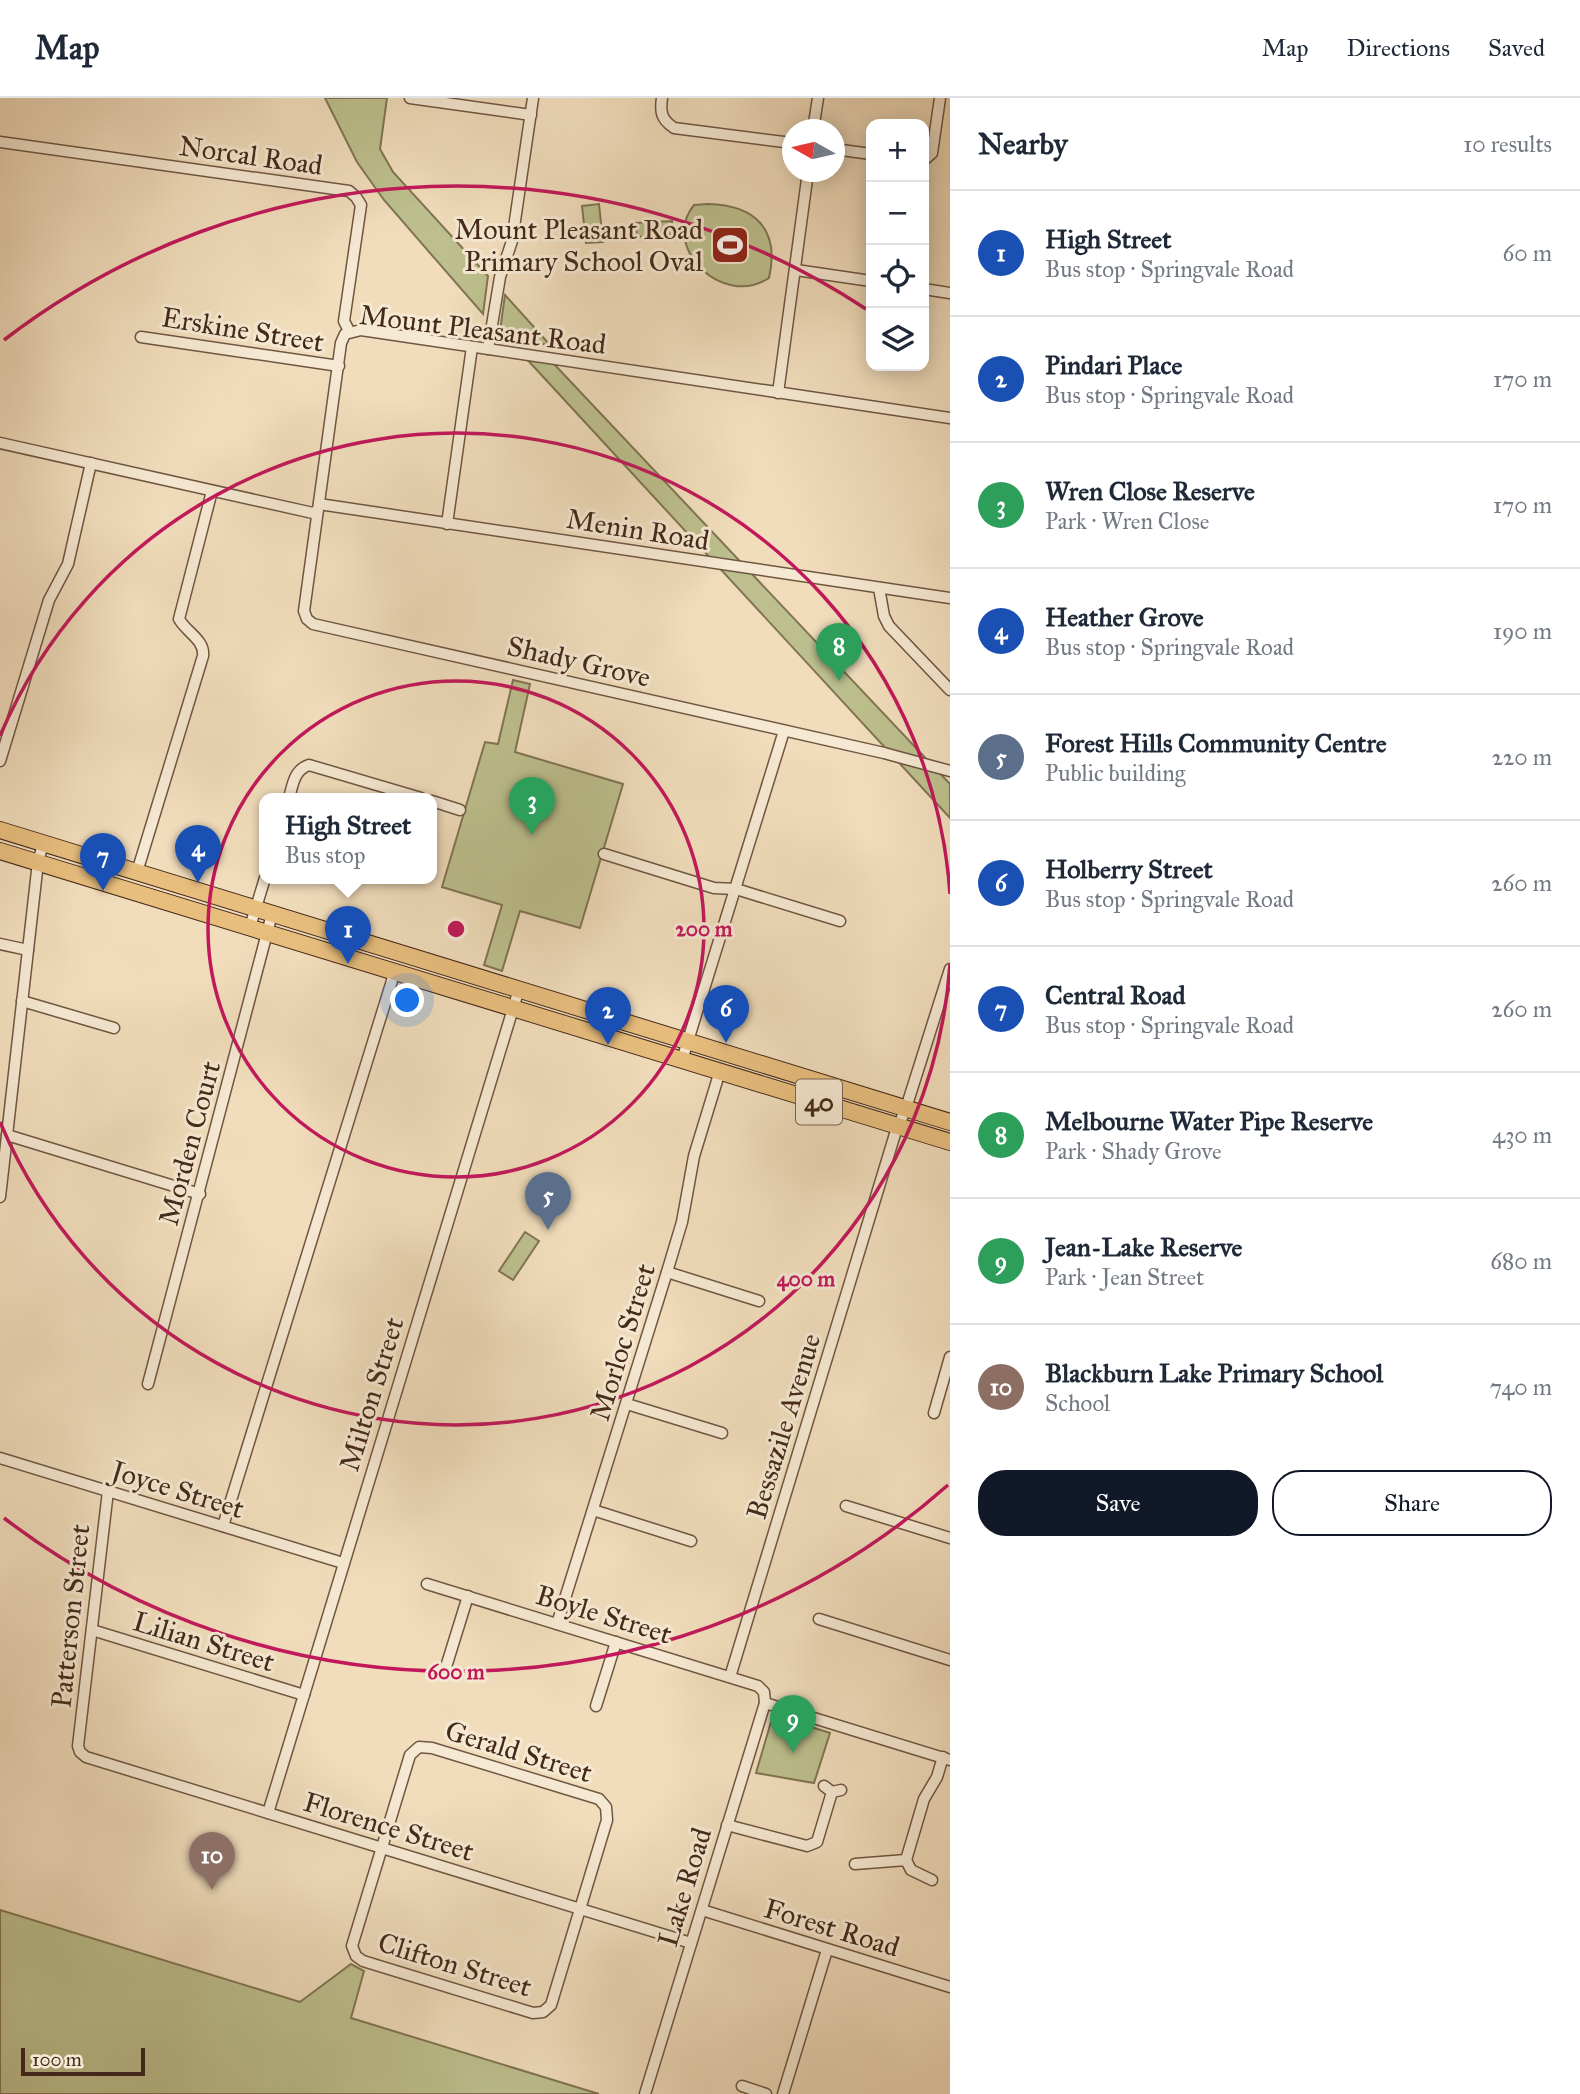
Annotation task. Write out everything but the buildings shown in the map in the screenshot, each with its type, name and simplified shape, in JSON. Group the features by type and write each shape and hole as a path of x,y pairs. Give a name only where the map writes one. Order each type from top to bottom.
{"highway":[{"name":"40","path":"0,830 950,1122"},
{"name":"40","path":"0,850 950,1142"}],"street":[{"path":"410,98 531,114"},
{"path":"488,349 500,277 512,241 533,98"},
{"path":"662,98 660,112 665,122 674,128 782,142"},
{"path":"815,119 818,98"},
{"path":"929,156 932,153 940,98"},
{"name":"Norcal Road","path":"0,142 349,191 361,205 344,321 349,331"},
{"path":"845,150 866,153"},
{"path":"778,393 807,182"},
{"path":"796,270 866,280"},
{"path":"929,290 950,293"},
{"name":"Mount Pleasant Road","path":"319,507 341,343 349,331 360,330 950,418"},
{"name":"Erskine Street","path":"141,337 338,366"},
{"path":"447,524 472,347"},
{"path":"0,443 313,513 319,507"},
{"path":"0,761 49,600 68,564 91,464"},
{"path":"137,872 203,656 201,643 179,619 212,491"},
{"name":"Menin Road","path":"319,507 950,598"},
{"name":"Shady Grove","path":"319,507 304,611 313,624 884,752 950,771"},
{"path":"879,588 884,616 889,626 950,690"},
{"path":"682,1060 784,730"},
{"path":"291,793 297,773 309,765 404,793"},
{"path":"437,803 460,810"},
{"path":"0,1197 38,862 43,844"},
{"path":"604,854 714,888 736,889 840,921"},
{"path":"250,927 263,884"},
{"name":"Morden Court","path":"148,1384 272,914"},
{"path":"0,943 28,950"},
{"name":"Bessazile Avenue","path":"730,1677 898,1126 950,969"},
{"path":"223,1526 395,971"},
{"name":"Milton Street","path":"268,1812 519,989"},
{"path":"22,1001 114,1028"},
{"name":"Morloc Street","path":"557,1624 682,1222 694,1156 720,1071"},
{"path":"7,1135 200,1194"},
{"path":"667,1272 758,1301"},
{"path":"934,1413 950,1357"},
{"path":"627,1404 722,1433"},
{"name":"Joyce Street","path":"0,1458 343,1563"},
{"name":"Patterson Street","path":"78,1746 108,1491"},
{"path":"846,1506 950,1538"},
{"path":"593,1510 691,1541"},
{"name":"Boyle Street","path":"427,1584 758,1686 764,1698 946,1759"},
{"path":"446,1667 468,1596"},
{"path":"819,1619 950,1660"},
{"name":"Lilian Street","path":"92,1630 304,1695"},
{"path":"596,1706 616,1642"},
{"name":"Lake Road","path":"645,2094 764,1698"},
{"name":"Florence Street","path":"78,1746 86,1757 691,1943"},
{"name":"Gerald Street","path":"382,1847 410,1755 419,1747 458,1755 598,1799 606,1807 607,1820 580,1908"},
{"path":"932,1880 911,1870 906,1860 924,1799 946,1759"},
{"path":"727,1825 807,1846 817,1842 832,1789"},
{"name":"Clifton Street","path":"382,1847 352,1946 356,1956 363,1961 533,2013 543,2012 551,2005 580,1908"},
{"path":"855,1864 906,1860"},
{"name":"Forest Road","path":"702,1910 950,1987"},
{"path":"783,2094 827,1950"},
{"path":"742,2086 766,2094"}],"green space":[{"path":"325,98 387,98 380,149 393,172 488,276 483,314 384,200 357,162"},
{"path":"599,204 603,242 586,243 582,206"},
{"name":"Mount Pleasant Road Primary School Oval","path":"708,204 739,209 761,223 771,246 769,278 751,285 733,285 716,279 701,268 690,254 685,238 686,221 694,205"},
{"path":"672,221 673,234 637,237 636,223"},
{"path":"505,295 550,345 499,338"},
{"path":"523,355 553,363 950,784 950,818"},
{"path":"513,680 530,684 515,752 623,784 580,928 520,911 502,971 484,965 502,905 442,887 485,742 498,744"},
{"path":"525,1232 539,1241 513,1280 499,1271"},
{"path":"773,1715 830,1733 814,1783 756,1773"},
{"path":"0,1910 300,2002 351,1964 364,1971 351,2018 599,2094 0,2094"}],"place":[{"name":"Mount Pleasant Road Primary School Oval","path":"730,245"},
{"name":"Melbourne Water Pipe Reserve","path":"839,681"},
{"name":"Wren Close Reserve","path":"532,835"},
{"name":"Heather Grove","path":"198,883"},
{"name":"Central Road","path":"103,891"},
{"name":"High Street","path":"348,964"},
{"name":"Holberry Street","path":"726,1043"},
{"name":"Pindari Place","path":"608,1045"},
{"name":"Forest Hills Community Centre","path":"548,1230"},
{"name":"Jean-Lake Reserve","path":"793,1753"},
{"name":"Blackburn Lake Primary School","path":"212,1890"}]}
